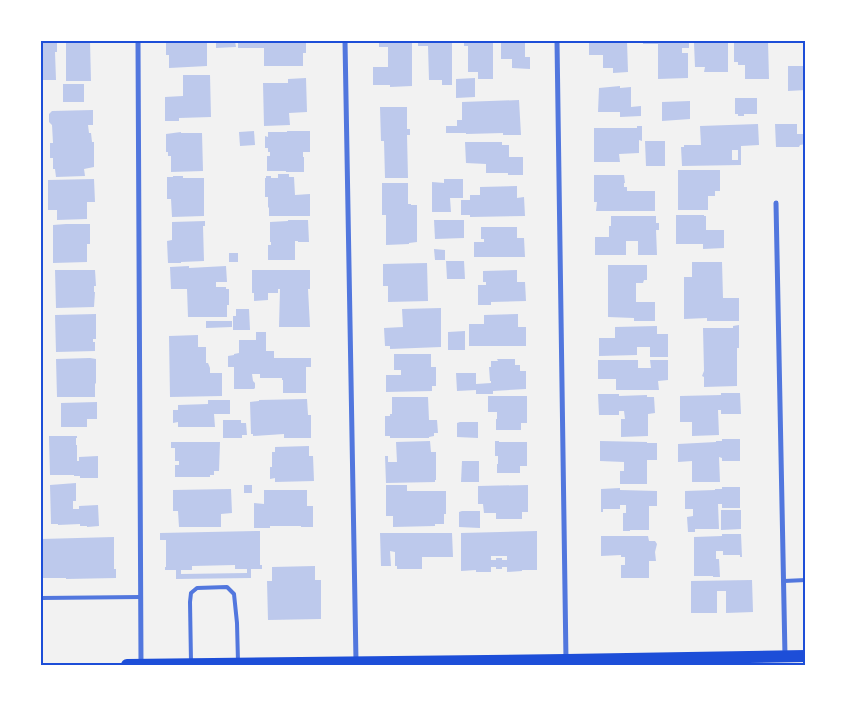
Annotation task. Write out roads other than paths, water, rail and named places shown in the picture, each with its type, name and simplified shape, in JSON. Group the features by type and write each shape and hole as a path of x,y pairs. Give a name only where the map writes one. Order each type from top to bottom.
{"main road":[{"path":"127,665 806,656"}],"street":[{"path":"138,41 141,665"},
{"path":"345,41 356,662"},
{"path":"557,41 566,660"},
{"path":"776,203 786,656"}],"lane":[{"path":"784,581 806,580"},
{"path":"191,665 191,592 197,588 227,587 234,594 238,664"},
{"path":"41,598 141,597"}]}
